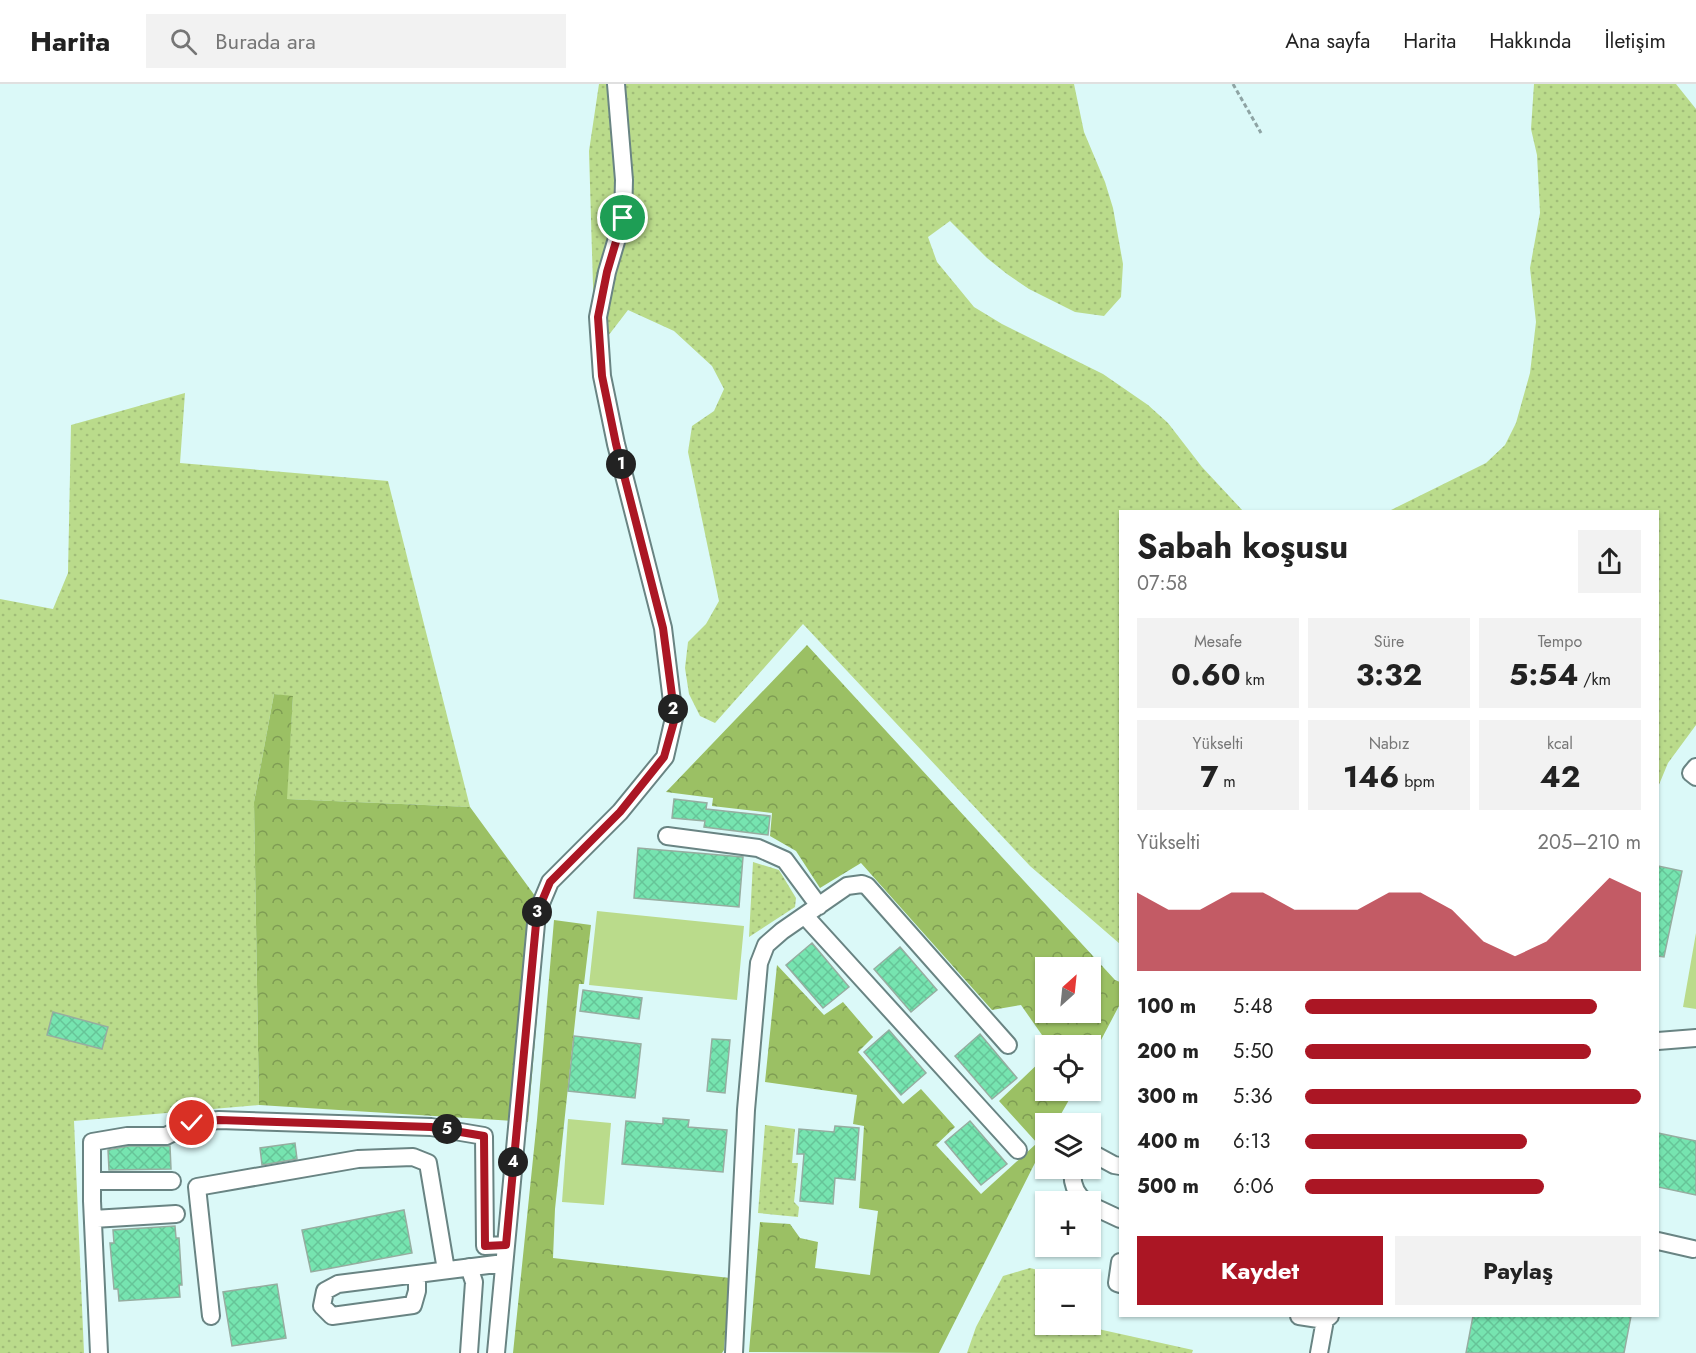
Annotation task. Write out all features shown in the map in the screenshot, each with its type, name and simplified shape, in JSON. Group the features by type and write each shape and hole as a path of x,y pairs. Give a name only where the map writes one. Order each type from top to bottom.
{"street":[{"path":"496,1353 537,913 550,882 620,812 664,757 675,718 663,628 616,444 602,376 598,317 607,272 623,218 624,180 616,84"},
{"path":"667,836 758,848 771,853 785,860 819,906"},
{"path":"734,1353 746,1110 759,963 766,945 847,886 862,884 867,886 1008,1045"},
{"path":"805,916 1018,1150"},
{"path":"1659,1041 1696,1038"},
{"path":"99,1353 92,1142 127,1136 166,1136 192,1123 219,1120 431,1127 484,1136 485,1246 506,1245"},
{"path":"211,1316 197,1187 358,1159 413,1157 428,1163 446,1270"},
{"path":"1101,1158 1119,1166"},
{"path":"92,1181 172,1181"},
{"path":"1101,1210 1119,1219"},
{"path":"93,1219 176,1215"},
{"path":"1659,1241 1693,1249"},
{"path":"417,1274 417,1291 413,1305 332,1316 322,1306 325,1291 338,1284 469,1267 504,1263"},
{"path":"469,1267 474,1282 469,1353"},
{"path":"1319,1353 1326,1317"}],"path":[{"path":"1233,84 1261,133"}],"green space":[{"path":"599,84 1074,84 1084,132 1113,208 1123,264 1121,297 1104,316 1075,312 1029,289 987,258 950,221 928,237 937,262 974,307 1002,324 1103,374 1148,405 1168,423 1202,467 1242,510 1119,510 1119,943 1030,866 803,624 715,723 700,716 689,694 685,668 688,642 706,624 719,601 688,452 692,426 714,411 724,389 712,366 674,331 628,310 595,353 589,151"},
{"path":"1534,84 1676,84 1696,109 1696,725 1668,763 1659,785 1659,510 1391,510 1486,463 1505,445 1516,423 1530,373 1536,322 1530,268 1540,213 1537,155 1531,129"},
{"path":"185,393 180,463 388,481 470,807 286,799 293,697 274,694 254,802 259,1105 74,1121 84,1353 0,1353 0,599 53,609 68,573 71,425"},
{"path":"807,645 1094,957 1035,957 1035,1023 1101,1023 1101,965 1119,982 1119,1006 1101,1040 1101,1035 1042,1035 1021,1005 992,1010 861,863 820,888 796,851 770,836 772,813 712,806 713,798 666,792"},
{"path":"274,694 293,696 287,799 470,807 546,911 528,1122 259,1105 254,802"},
{"path":"753,862 779,870 796,898 795,907 749,937"},
{"path":"597,911 744,926 737,1000 589,985"},
{"path":"554,920 591,925 584,984 579,984 555,1209 553,1258 730,1278 722,1353 513,1353 537,1120"},
{"path":"1696,933 1696,1009 1683,1007"},
{"path":"777,965 824,1015 843,1002 873,1037 858,1052 903,1104 921,1089 955,1127 936,1145 981,1194 1035,1145 1035,1163 939,1353 749,1352 760,1222 790,1224 800,1238 818,1242 815,1268 870,1275 878,1211 859,1208 864,1126 853,1124 857,1095 765,1082"},
{"path":"1035,1067 1035,1101 1068,1101 1062,1113 1035,1113 1035,1141 999,1101"},
{"path":"568,1119 611,1123 604,1205 562,1202"},
{"path":"765,1125 795,1129 792,1163 798,1163 794,1202 799,1207 798,1217 758,1213"},
{"path":"1030,1268 1035,1269 1035,1335 1101,1335 1101,1330 1193,1350 1192,1353 967,1353 976,1327 1003,1276"}],"building":[{"path":"674,799 707,803 706,809 770,816 768,835 704,827 705,821 672,818"},
{"path":"638,848 743,857 739,907 634,898"},
{"path":"1659,866 1682,871 1664,957 1659,956"},
{"path":"812,943 849,987 823,1008 786,965"},
{"path":"900,947 937,990 911,1012 874,969"},
{"path":"583,990 642,998 639,1019 580,1011"},
{"path":"53,1012 108,1027 102,1049 47,1035"},
{"path":"889,1030 926,1073 901,1095 864,1052"},
{"path":"980,1034 1017,1078 992,1099 955,1056"},
{"path":"574,1036 641,1044 635,1098 568,1091"},
{"path":"712,1039 730,1040 725,1093 707,1091"},
{"path":"663,1118 689,1120 688,1127 727,1130 723,1172 622,1164 626,1121 663,1124"},
{"path":"970,1121 1007,1164 981,1185 945,1142"},
{"path":"835,1126 859,1128 855,1180 835,1178 833,1204 800,1201 804,1154 797,1154 799,1129 834,1132"},
{"path":"1659,1133 1696,1141 1696,1195 1659,1187"},
{"path":"295,1143 297,1159 262,1165 260,1148"},
{"path":"128,1146 170,1146 171,1169 109,1170 108,1150"},
{"path":"404,1210 412,1253 311,1272 302,1230"},
{"path":"175,1226 176,1238 179,1238 182,1285 179,1285 180,1297 119,1301 118,1289 114,1289 110,1243 114,1243 113,1230"},
{"path":"277,1284 286,1338 232,1346 223,1292"},
{"path":"1473,1317 1631,1317 1624,1353 1466,1353"}],"route":[{"path":"192,1123 219,1120 431,1127 484,1136 485,1246 506,1245 537,913 550,882 620,812 664,757 675,718 663,628 616,444 602,376 598,317 607,272 623,218"}]}
